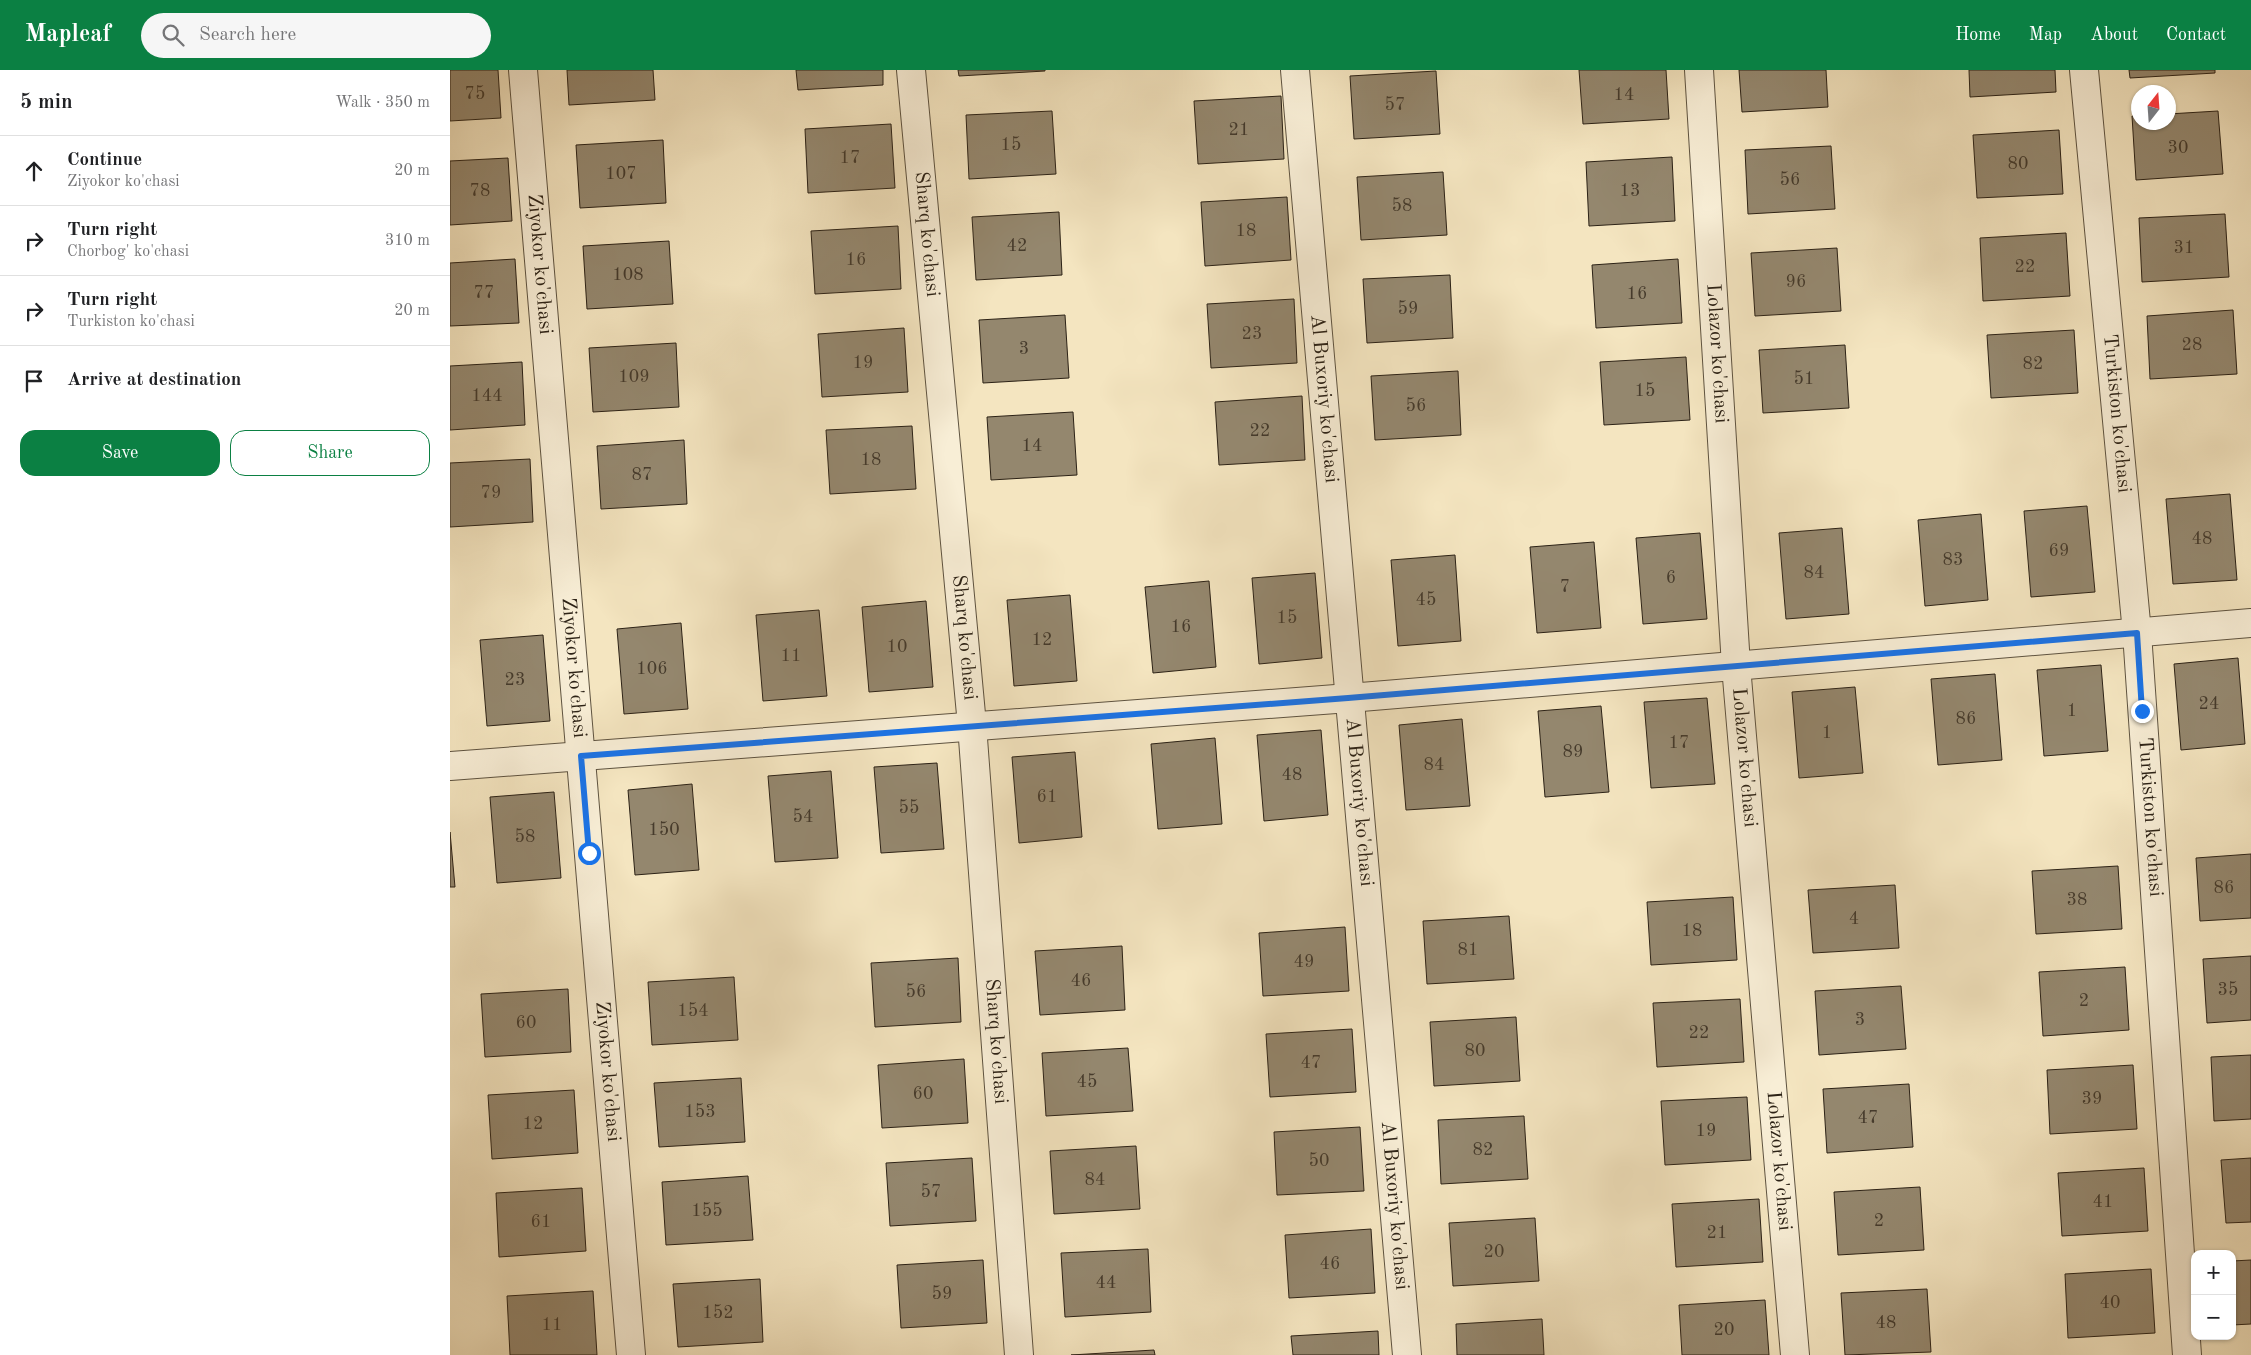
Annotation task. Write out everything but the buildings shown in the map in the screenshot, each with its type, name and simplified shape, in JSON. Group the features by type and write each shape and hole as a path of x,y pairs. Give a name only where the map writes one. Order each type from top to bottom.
{"street":[{"name":"Ziyokor ko'chasi","path":"523,70 631,1355"},
{"name":"Sharq ko'chasi","path":"911,70 972,725 1019,1355"},
{"name":"Al Buxoriy ko'chasi","path":"1295,70 1348,698 1408,1355"},
{"name":"Lolazor ko'chasi","path":"1699,70 1736,666 1795,1355"},
{"name":"Turkiston ko'chasi","path":"2084,70 2137,633 2187,1355"},
{"path":"450,766 1348,698 2251,623"}],"route":[{"path":"589,853 581,756 1348,698 2137,633 2142,711"}]}
